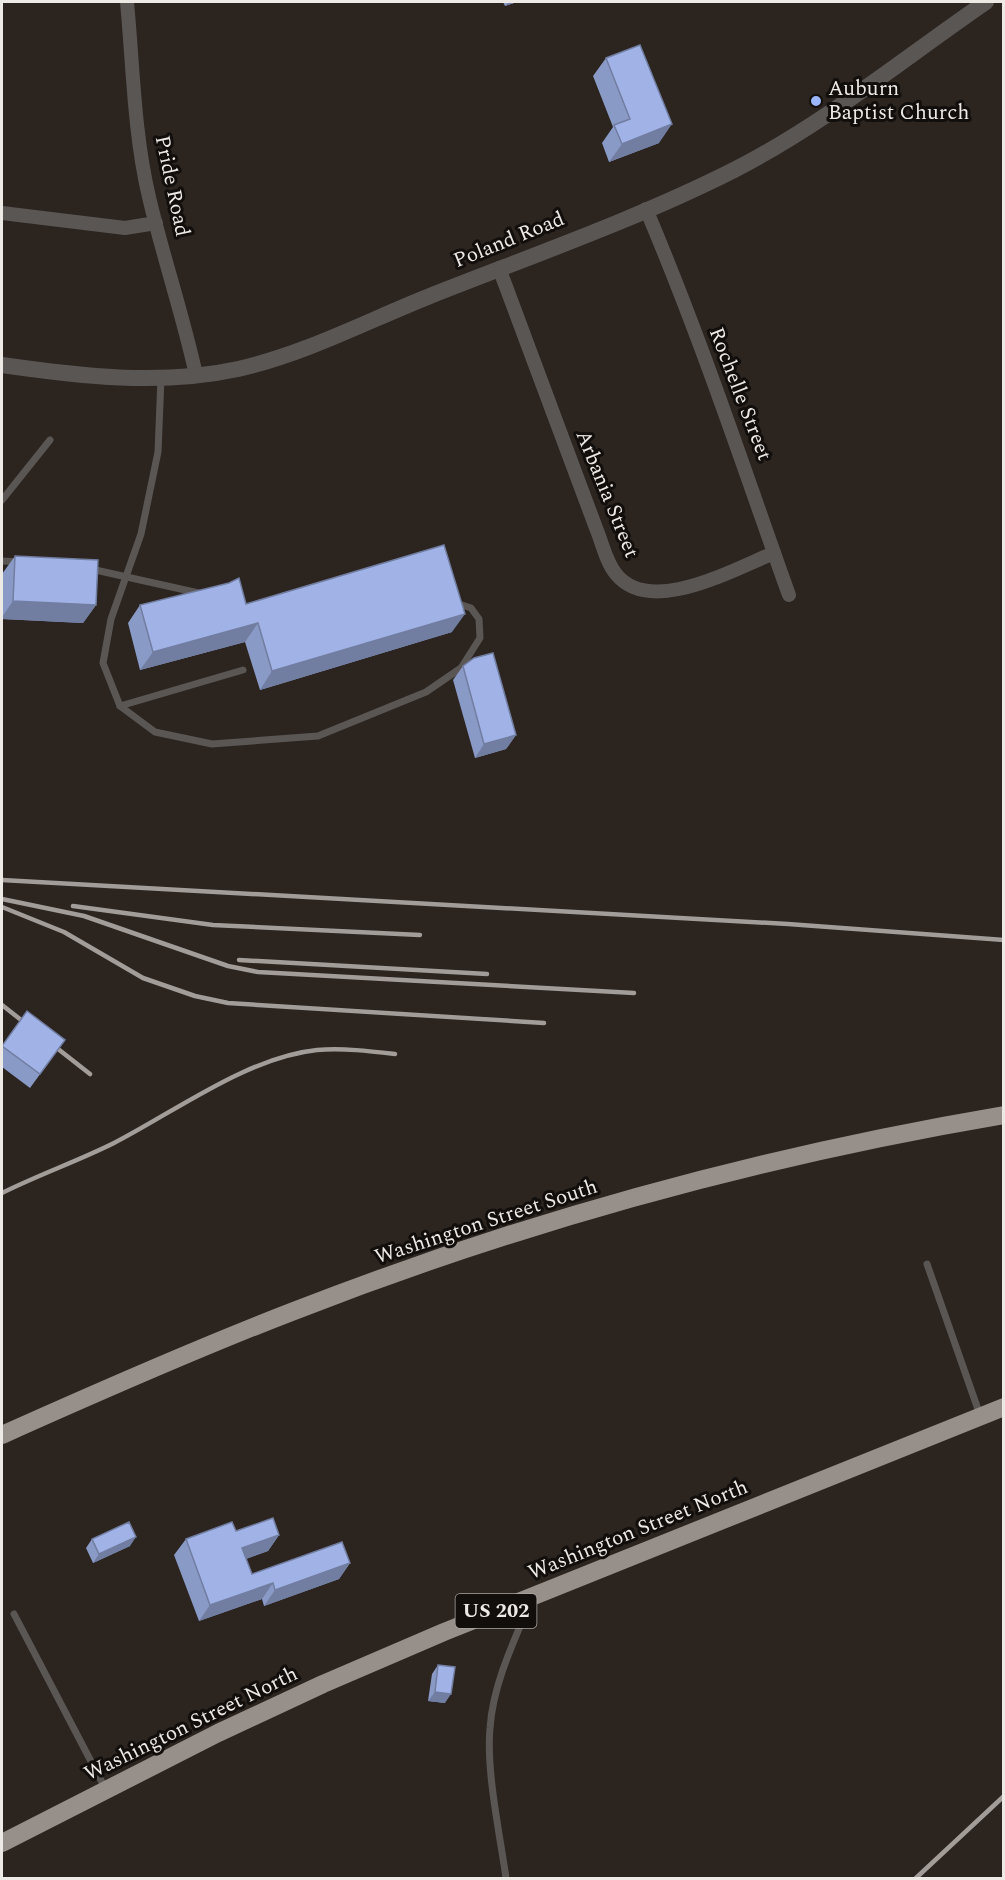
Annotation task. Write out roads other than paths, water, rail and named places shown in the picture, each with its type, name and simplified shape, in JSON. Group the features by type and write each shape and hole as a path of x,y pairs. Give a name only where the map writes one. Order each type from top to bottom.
{"highway":[{"name":"Washington Street South","path":"2,1436 164,1364 285,1314 514,1233 723,1175 833,1149 1004,1115"},
{"name":"Washington Street North","path":"2,1843 323,1684 532,1596 1004,1407"}],"street":[{"name":"Pride Road","path":"127,2 140,150 156,223 184,318 196,375"},
{"name":"Poland Road","path":"2,365 96,376 161,378 237,369 277,358 646,209 735,169 787,139 877,80 986,2"},
{"name":"Rochelle Street","path":"646,209 673,272 749,475 789,595"},
{"path":"2,213 125,228 156,223"},
{"name":"Arbania Street","path":"499,268 596,528 612,566 624,583 641,591 670,591 774,553"}],"lane":[{"path":"161,378 158,452 141,534 111,619 103,663 120,706 155,732 212,744 318,736 426,693 461,668 480,638 478,619 471,608 462,605"},
{"path":"2,500 50,440"},
{"path":"2,561 34,564"},
{"path":"78,567 215,596"},
{"path":"120,706 243,670"},
{"path":"927,1264 981,1416"},
{"path":"506,1878 493,1787 489,1728 499,1682 532,1596"},
{"path":"14,1614 106,1790"}],"railway":[{"path":"2,880 788,924 1004,940"},
{"path":"2,899 84,916 228,966 258,972 634,993"},
{"path":"73,906 213,925 420,935"},
{"path":"2,907 64,932 143,978 195,996 228,1003 544,1023"},
{"path":"239,960 487,974"},
{"path":"2,1005 90,1074"},
{"path":"2,1193 114,1143 213,1087 265,1063 317,1050 395,1054"},
{"path":"916,1878 1004,1796"}],"place":[{"name":"Auburn Baptist Church","path":"816,101"}]}
